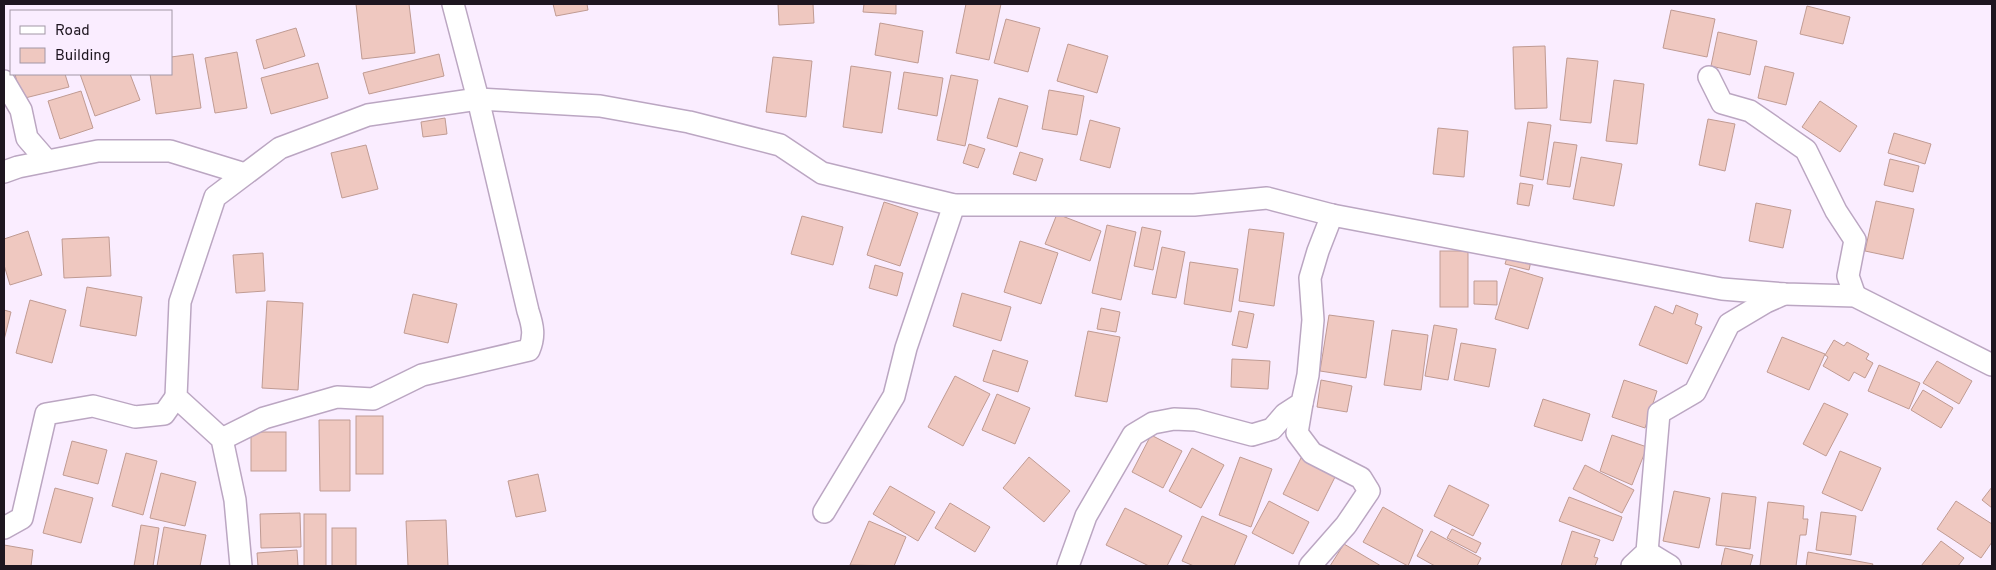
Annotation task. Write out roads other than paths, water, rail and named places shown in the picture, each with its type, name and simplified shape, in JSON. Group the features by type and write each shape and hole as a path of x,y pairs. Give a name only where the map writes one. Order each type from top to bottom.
{"street":[{"path":"222,439 264,418 337,397 373,399 422,376 529,350 533,339 533,325 453,4"},
{"path":"1709,77 1722,104 1750,111 1806,150 1836,211 1855,240 1848,276 1856,296"},
{"path":"4,81 21,110 27,138 47,161"},
{"path":"4,528 22,518 46,414 93,406 135,417 164,414 176,397 180,302 215,197 280,148 368,115 478,100 600,106 689,122 780,145 822,173 954,205 1194,205 1267,198 1332,214 1722,289 1785,294 1856,296 1992,365"},
{"path":"4,172 18,167 98,151 170,151 245,174"},
{"path":"824,512 894,396 906,348 954,205"},
{"path":"1310,566 1346,525 1369,491 1361,478 1312,453 1297,433 1308,375 1313,320 1310,278 1332,214"},
{"path":"1722,289 1729,324"},
{"path":"1670,566 1640,559 1659,413 1695,392 1729,324 1766,302 1785,294"},
{"path":"176,397 222,439 235,500 241,566"},
{"path":"1068,566 1086,516 1132,435 1153,423 1174,419 1196,420 1252,434 1272,429 1285,414 1302,403"}]}
